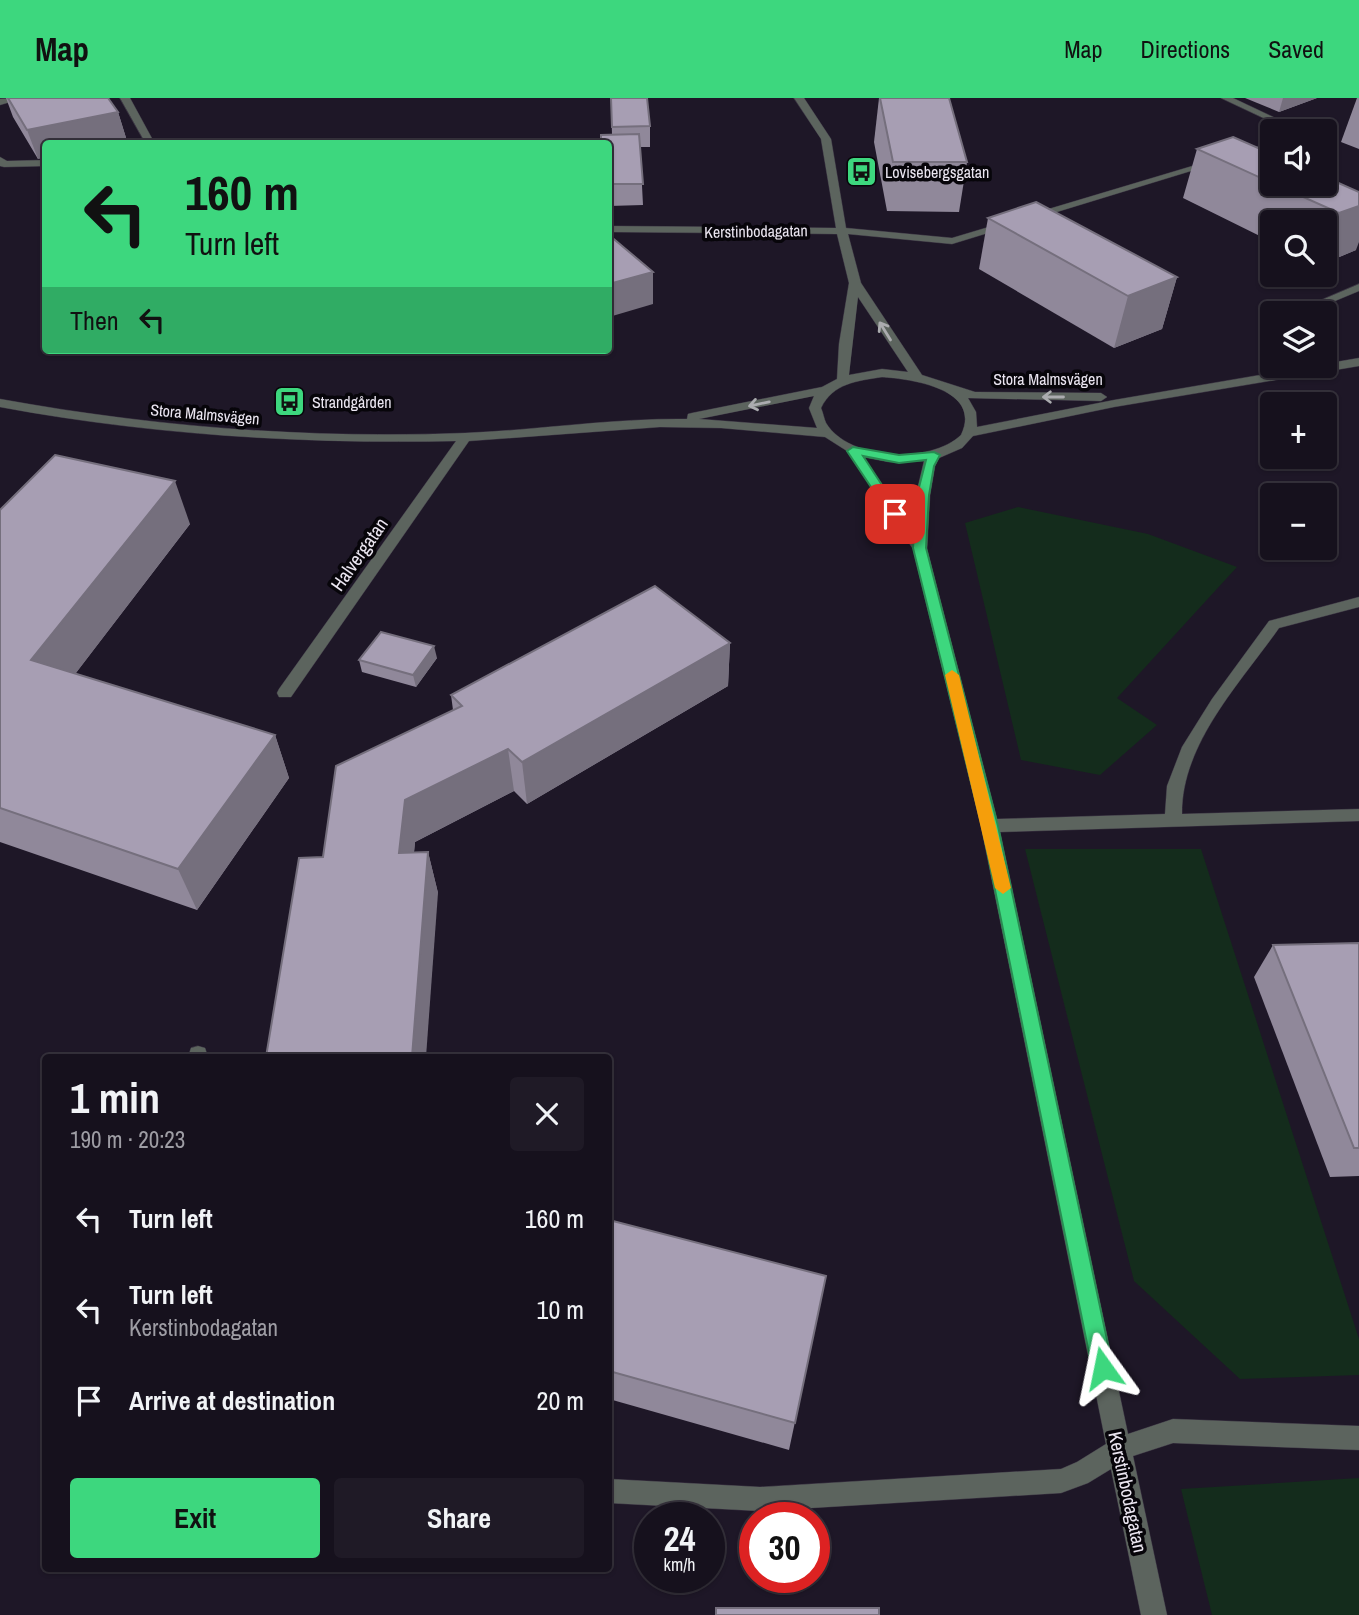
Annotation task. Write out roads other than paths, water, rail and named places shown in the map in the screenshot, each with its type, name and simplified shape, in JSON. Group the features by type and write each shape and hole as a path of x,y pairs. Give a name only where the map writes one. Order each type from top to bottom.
{"street":[{"path":"0,102 14,98"},
{"path":"125,98 148,140"},
{"path":"799,98 826,139 841,229 855,283 892,342 918,377"},
{"path":"1226,98 1272,119"},
{"path":"1232,157 1260,149"},
{"path":"0,160 4,164 42,163"},
{"name":"Kerstinbodagatan","path":"612,229 671,234 841,229 909,233 952,241 1219,161"},
{"path":"844,380 845,344 855,283"},
{"path":"1326,301 1359,287"},
{"name":"Stora Malmsvägen","path":"968,433 1146,396 1230,386 1359,362"},
{"name":"Stora Malmsvägen","path":"660,423 826,390 844,380 882,373 918,377 975,396 1146,396"},
{"path":"826,390 816,403 815,415 824,433 853,451 899,459 934,455 955,446 968,433 971,426 970,411 951,390"},
{"name":"Stora Malmsvägen","path":"0,403 145,427 270,437 465,437 660,423 824,433"},
{"name":"Halvergatan","path":"285,693 465,437"},
{"name":"Kerstinbodagatan","path":"853,451 920,548"},
{"name":"Kerstinbodagatan","path":"934,455 928,466 923,495 920,548 990,826 1154,1615"},
{"path":"1174,819 1175,786 1188,754 1218,704 1274,624 1359,603"},
{"path":"990,826 1359,815"},
{"path":"612,1492 760,1499 1061,1481 1084,1475 1119,1450 1154,1435 1173,1431 1359,1438"}],"place":[{"name":"Lovisebergsgatan","path":"862,172"},
{"name":"Strandgården","path":"289,402"}]}
